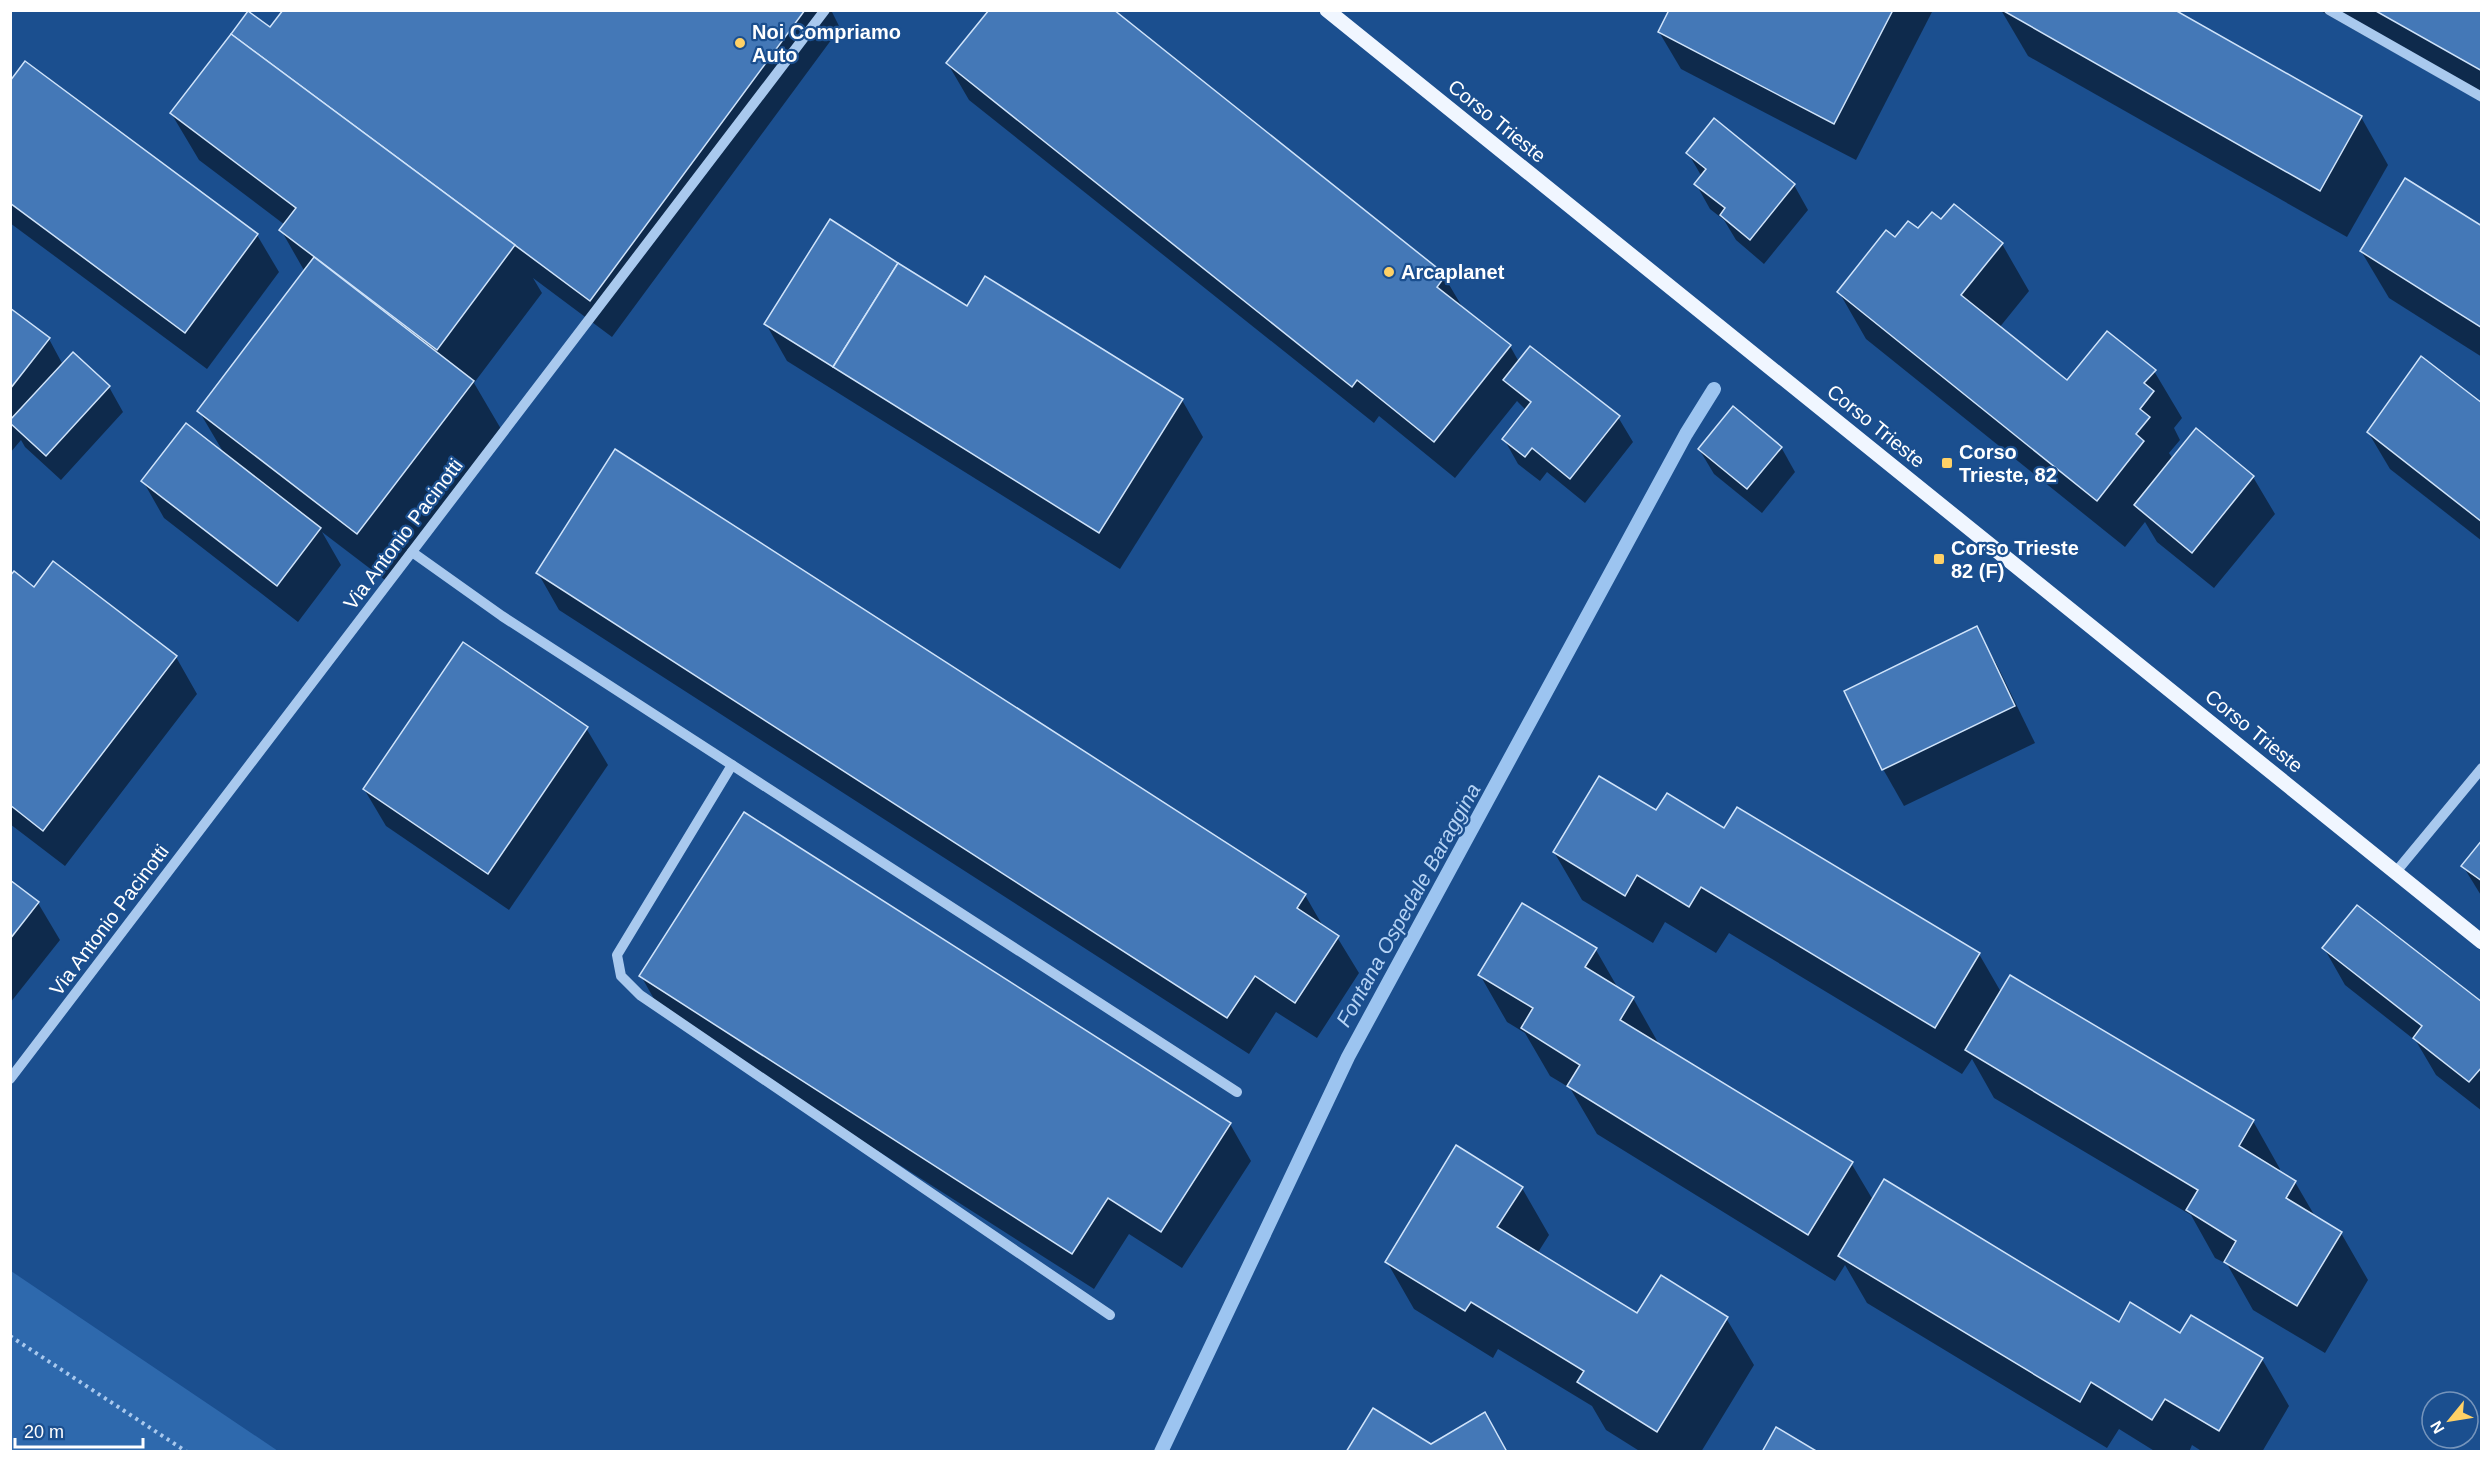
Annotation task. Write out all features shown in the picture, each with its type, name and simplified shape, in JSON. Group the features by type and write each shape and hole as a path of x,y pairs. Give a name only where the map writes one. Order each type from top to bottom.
{"main road":[{"name":"Corso Trieste","path":"1327,10 2481,942"}],"street":[{"name":"Via Antonio Pacinotti","path":"10,1079 825,10"},
{"path":"2329,10 2481,97"},
{"path":"412,552 502,616 1237,1092"},
{"path":"732,765 617,956 621,976 640,995 1110,1315"},
{"path":"2395,873 2481,768"}],"path":[{"path":"10,1336 187,1452"}],"shaded area":[{"path":"11,1271 278,1451 11,1451"}],"building":[{"path":"283,10 805,10 590,301 231,34 248,11 270,27"},
{"path":"989,10 1114,10 1446,275 1437,287 1511,345 1434,442 1357,380 1352,387 946,63"},
{"path":"1669,10 1893,10 1834,124 1658,32"},
{"path":"2002,10 2175,10 2362,116 2320,191"},
{"path":"2374,10 2482,10 2482,71"},
{"path":"231,34 515,245 437,350 279,230 296,208 170,113"},
{"path":"25,61 258,234 185,333 10,203 10,81"},
{"path":"1714,118 1795,184 1750,240 1720,215 1725,208 1694,184 1706,169 1686,153"},
{"path":"2405,178 2482,226 2482,328 2360,251"},
{"path":"1954,204 2003,243 1961,295 2067,380 2107,331 2156,370 2144,383 2154,391 2140,409 2150,417 2136,434 2144,441 2097,501 1837,292 1886,230 1895,237 1908,221 1918,228 1932,212 1941,219"},
{"path":"830,219 898,263 833,367 764,324"},
{"path":"314,257 474,381 357,534 197,411"},
{"path":"898,263 967,306 985,276 1183,399 1099,533 833,367"},
{"path":"10,308 50,338 10,389"},
{"path":"1530,346 1620,416 1570,479 1532,448 1525,457 1502,439 1531,402 1503,380"},
{"path":"73,352 110,386 46,456 10,423 10,420"},
{"path":"2421,356 2482,403 2482,522 2367,432"},
{"path":"1733,406 1782,447 1747,489 1698,449"},
{"path":"186,423 321,528 277,586 141,481"},
{"path":"2196,428 2254,476 2192,553 2134,505"},
{"path":"615,449 1306,894 1297,908 1339,936 1295,1003 1255,976 1227,1018 536,573"},
{"path":"53,561 177,656 43,831 10,805 10,576 14,571 34,587"},
{"path":"1977,626 2015,706 1882,770 1844,691"},
{"path":"463,642 588,727 488,874 363,789"},
{"path":"1599,776 1656,810 1667,793 1724,828 1737,807 1980,953 1935,1028 1701,887 1689,907 1637,875 1625,896 1553,852"},
{"path":"744,812 1231,1123 1161,1232 1108,1198 1072,1254 639,976"},
{"path":"2482,840 2482,881 2461,866"},
{"path":"10,880 39,902 10,939"},
{"path":"1522,903 1597,948 1585,967 1634,997 1620,1020 1853,1162 1808,1235 1567,1086 1580,1065 1521,1028 1533,1008 1478,975"},
{"path":"2357,905 2482,1002 2482,1067 2469,1082 2413,1038 2422,1026 2322,948"},
{"path":"2010,975 2254,1120 2239,1146 2296,1181 2286,1198 2342,1232 2297,1306 2224,1262 2236,1241 2186,1210 2198,1190 1965,1050"},
{"path":"1456,1145 1523,1187 1497,1227 1637,1313 1661,1275 1728,1317 1657,1432 1577,1382 1584,1371 1471,1302 1465,1311 1385,1262"},
{"path":"1884,1179 2119,1322 2130,1302 2180,1333 2191,1315 2263,1358 2219,1431 2165,1399 2152,1420 2091,1382 2080,1402 1838,1256"},
{"path":"1373,1408 1431,1444 1485,1412 1507,1452 1346,1452"},
{"path":"1776,1427 1818,1452 1762,1452"}],"waterway":[{"name":"Fontana Ospedale Baraggina","path":"1161,1452 1348,1057 1686,434 1714,389"}],"place":[{"name":"Noi Compriamo Auto","path":"740,43"},
{"name":"Arcaplanet","path":"1389,272"},
{"name":"Corso Trieste, 82","path":"1947,463"},
{"name":"Corso Trieste 82 (F)","path":"1939,559"}]}
